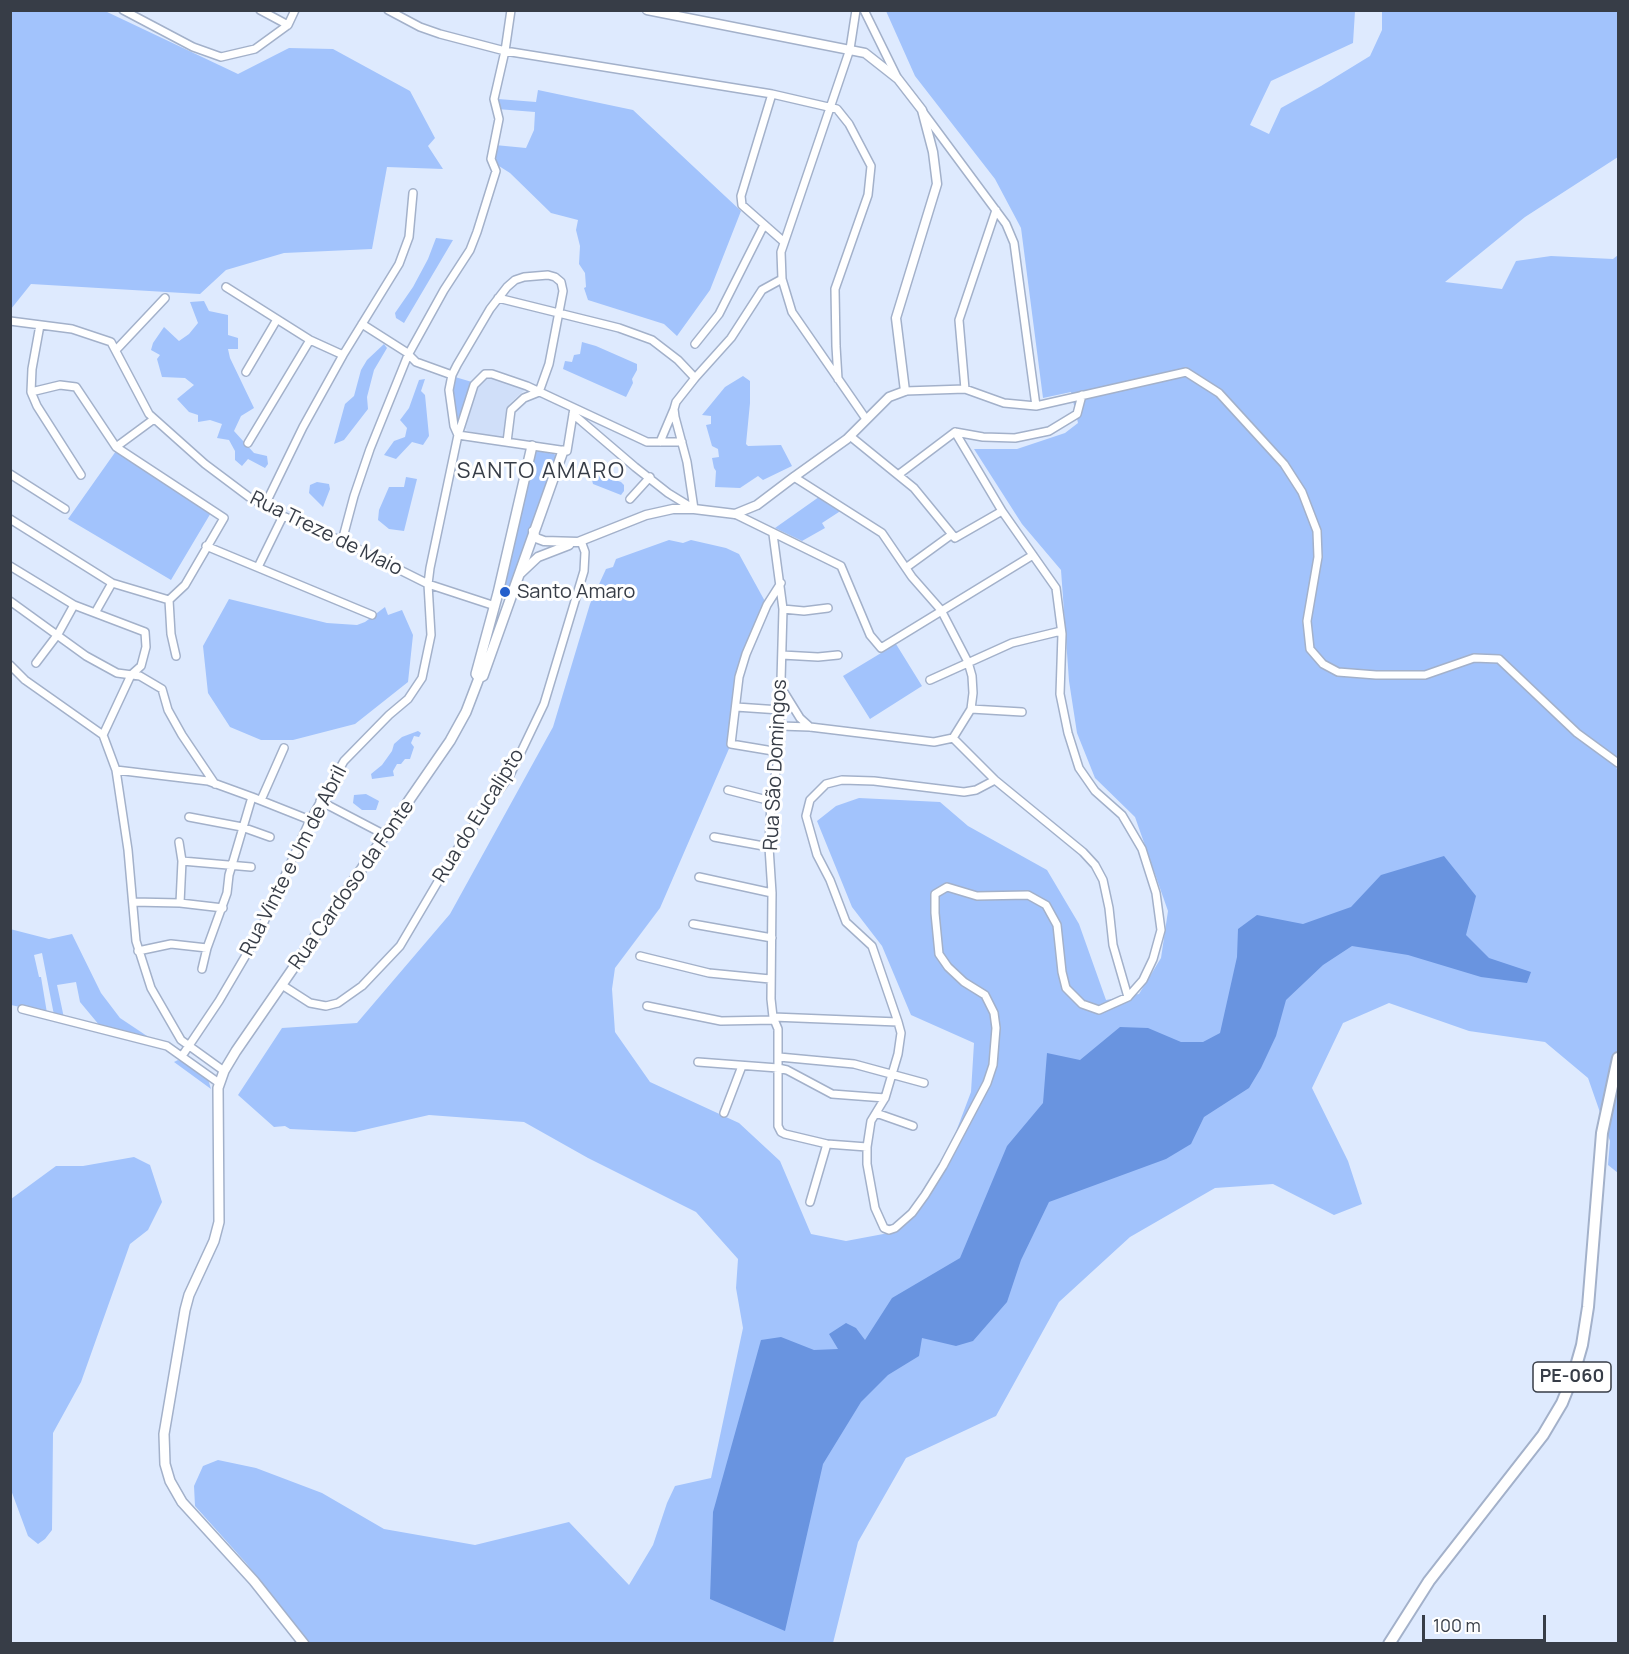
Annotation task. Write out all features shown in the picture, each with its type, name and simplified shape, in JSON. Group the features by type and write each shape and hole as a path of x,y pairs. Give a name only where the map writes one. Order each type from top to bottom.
{"main road":[{"name":"Rua Cardoso da Fonte","path":"479,678 476,674 495,606 532,446"},
{"name":"Rua Cardoso da Fonte","path":"218,1086 224,1071 387,836 450,741 466,712 479,678 483,676 563,451"},
{"path":"495,606 506,610"},
{"name":"PE-060","path":"1389,1644 1429,1581 1543,1436 1562,1403 1574,1373 1582,1345 1590,1291 1602,1133 1618,1058"},
{"path":"218,1086 219,1222 214,1241 189,1295 185,1310 164,1434 165,1464 170,1481 182,1502 254,1581 304,1644"}],"street":[{"path":"123,10 193,47 221,57 255,49 288,25 296,10"},
{"path":"260,10 288,25"},
{"path":"388,10 420,27 505,51 772,94 837,109 849,124 870,166 868,195 835,289 838,380"},
{"path":"342,541 370,449 408,355 444,290 470,250 477,232 496,171 491,161 499,119 494,99 511,10"},
{"path":"647,10 865,53 898,79"},
{"path":"856,10 850,49 781,252 782,279 792,312 866,419"},
{"path":"864,10 898,79 1006,224 1014,243 1036,406"},
{"path":"772,94 741,196 742,205 784,242"},
{"path":"905,391 896,318 937,184 933,152 922,110"},
{"path":"264,507 303,427 343,355 391,279 406,249 413,193"},
{"path":"965,388 959,320 996,210"},
{"path":"695,344 719,314 764,225"},
{"path":"507,442 511,410 524,398 539,392 549,364 563,291 561,282 548,275 533,275 515,280 498,298 452,375 449,390 454,426 459,435 563,451"},
{"path":"660,442 676,402 731,338 762,290 782,279"},
{"path":"226,287 276,321 343,355"},
{"path":"116,351 165,298"},
{"path":"498,298 619,328 652,340 678,360 695,378"},
{"name":"Rua Treze de Maio","path":"10,321 72,329 111,342 149,414 205,464 264,507 342,541 428,584 495,606"},
{"path":"246,372 276,321"},
{"path":"362,324 406,352 416,362 452,375"},
{"path":"40,325 32,369 31,392 37,406 81,475"},
{"path":"248,443 310,340"},
{"path":"735,514 757,506 850,436 889,397 905,391 965,388 1004,403 1036,406 1186,372 1219,393 1284,465 1302,492 1317,531 1318,557 1307,621 1310,649 1323,664 1338,672 1425,675 1474,658 1499,659 1577,733 1618,763"},
{"name":"Rua Vinte e Um de Abril","path":"182,1056 219,1002 259,933 310,820 344,761 408,699 422,678 431,635 428,584 438,524 459,435 474,385 484,374 492,374 539,392"},
{"path":"31,392 60,385 75,387 116,447 224,518 185,585 169,600"},
{"path":"539,392 573,411 647,442 682,442"},
{"path":"898,475 955,432 1015,438 1049,431 1077,414 1082,395"},
{"path":"674,409 694,509"},
{"path":"573,411 668,493 694,509"},
{"name":"Rua Cardoso da Fonte","path":"563,451 567,451 573,411"},
{"path":"116,447 154,418"},
{"path":"955,432 1002,511 1056,588 1061,631 1060,694 1078,768 1095,791 1122,815 1142,849 1156,893 1161,930 1143,980 1128,997 1099,1010 1082,1004 1066,988 1057,925 1046,905 1028,895 977,896 946,887 935,894 939,954 948,967 964,982 979,990 991,1004 994,1013 996,1028 991,1075 925,1195 912,1213 892,1230 884,1228 875,1208 867,1164 867,1147 868,1132 885,1098 901,1033 872,946 846,922 830,880 817,855 806,816 810,800 826,784 842,780 874,781 964,792 976,790 994,780"},
{"path":"850,436 914,488 955,538 1002,511"},
{"path":"10,474 65,509"},
{"path":"630,499 650,477"},
{"path":"780,726 810,727 934,742 953,738 971,709 972,676 968,662 941,610 912,577 882,533 794,477"},
{"path":"516,580 527,565 537,557 646,515 673,509 735,514 841,566 870,635 881,648 1034,555"},
{"path":"258,567 283,516"},
{"path":"10,519 112,583 169,600"},
{"path":"533,531 536,538 544,541 579,541"},
{"name":"Rua São Domingos","path":"773,534 783,609 779,752 771,801 769,847 772,892 770,979 774,1019 778,1029 779,1129 785,1134 827,1144"},
{"path":"907,567 951,535"},
{"name":"Rua do Eucalipto","path":"282,985 310,1003 326,1006 338,1003 362,986 400,946 456,851 510,775 544,704 584,571 585,552 579,541"},
{"path":"206,546 372,615"},
{"path":"10,566 74,605 145,632 146,647 141,666 131,675 103,735"},
{"path":"95,613 112,583"},
{"path":"779,752 731,744 739,677 746,654 767,605 781,583"},
{"path":"169,600 171,634 176,656"},
{"path":"10,602 86,656 117,673 140,676 162,689 168,710 215,784"},
{"path":"36,663 58,634 74,605"},
{"path":"783,609 804,611 828,608"},
{"path":"930,680 1012,643 1061,631"},
{"path":"782,655 818,657 838,655"},
{"path":"10,665 25,680 103,735 116,770 129,850 133,921 138,951 151,988 175,1032 224,1071"},
{"path":"781,687 800,718 810,727"},
{"path":"736,707 780,710"},
{"path":"971,709 1022,712"},
{"path":"953,738 994,780 1083,852 1095,865 1103,880 1113,945 1128,997"},
{"path":"261,800 284,748"},
{"path":"116,770 215,784 310,820"},
{"path":"728,790 771,801"},
{"path":"202,969 207,948 223,908 242,827 252,797"},
{"path":"320,801 387,836"},
{"path":"189,817 242,827 270,837"},
{"path":"714,837 769,847"},
{"path":"179,842 182,861 180,903"},
{"path":"182,861 251,867"},
{"path":"699,877 772,892"},
{"path":"133,902 180,903 223,908"},
{"path":"693,924 772,938"},
{"path":"138,951 171,944 207,948"},
{"path":"640,956 709,973 770,979"},
{"path":"646,1006 722,1021 774,1019 898,1022"},
{"path":"22,1009 167,1046 218,1086"},
{"path":"778,1057 854,1064 924,1083"},
{"path":"698,1062 778,1068 787,1070 832,1094 885,1098"},
{"path":"723,1113 742,1066"},
{"path":"876,1113 913,1126"},
{"path":"810,1202 827,1144 867,1147"}],"shaded area":[{"path":"11,10 105,11 238,74 289,48 333,49 410,91 435,138 428,146 443,169 387,167 372,249 284,253 226,270 200,294 31,284 11,309"},
{"path":"886,11 1355,11 1353,43 1271,81 1250,125 1269,134 1281,108 1370,56 1382,30 1382,11 1618,11 1618,157 1525,217 1445,282 1502,289 1516,261 1551,256 1613,259 1618,255 1618,761 1615,765 1618,771 1618,1173 1608,1165 1610,1141 1588,1078 1545,1042 1469,1031 1389,1003 1343,1023 1312,1088 1348,1161 1362,1204 1334,1215 1273,1184 1215,1188 1130,1237 1059,1302 996,1416 906,1458 858,1542 833,1643 310,1643 246,1563 195,1506 194,1486 203,1466 218,1460 256,1468 322,1493 384,1529 475,1545 569,1522 629,1585 653,1545 675,1486 711,1478 743,1328 736,1288 738,1259 696,1212 588,1158 524,1122 429,1115 355,1132 290,1129 285,1126 274,1127 238,1095 282,1028 357,1023 450,914 553,727 590,604 606,569 613,567 616,559 669,540 683,543 691,540 726,548 739,554 767,605 746,654 731,744 660,908 615,968 612,989 615,1032 650,1082 739,1123 780,1161 811,1234 846,1241 894,1232 940,1174 971,1092 974,1043 911,1015 882,946 852,907 817,821 836,806 859,798 940,802 968,826 1047,870 1079,924 1106,1000 1139,994 1161,958 1168,911 1135,817 1095,778 1077,733 1069,681 1061,570 1022,524 974,449 1017,449 1065,433 1078,423 1071,392 1043,398 1021,228 995,179 915,76"},
{"path":"538,90 633,110 741,211 710,290 677,336 664,324 588,300 584,288 586,287 585,273 579,264 580,246 576,230 578,220 551,213 510,173 491,161 495,145 526,148 534,130 535,112 497,109 498,99 536,102"},
{"path":"436,238 453,240 404,323 396,318 395,313 413,287"},
{"path":"204,301 209,311 228,315 228,335 238,338 238,349 228,349 230,358 254,408 241,416 234,431 254,453 267,456 268,464 265,468 248,459 242,466 235,460 235,451 229,440 217,438 222,424 210,420 198,422 198,415 189,412 177,399 194,385 185,378 162,377 157,359 160,355 151,350 164,327 179,341 189,334 198,323 190,302"},
{"path":"582,342 637,364 637,370 632,379 633,383 626,397 563,369 565,361 572,362 574,355 580,354"},
{"path":"384,344 387,348 374,370 367,397 368,409 344,440 334,444 345,404 354,396 361,370 367,360"},
{"path":"491,376 525,390 507,408 503,439 467,431 464,426 476,385 480,379"},
{"path":"743,376 750,381 746,444 748,446 781,445 792,466 763,480 758,476 740,488 715,487 716,471 712,458 719,457 718,449 712,446 706,425 711,424 711,416 702,415 725,387"},
{"path":"455,377 472,382 459,427 452,390"},
{"path":"425,379 421,391 425,395 429,436 423,445 412,442 396,459 384,455 394,441 405,437 407,428 400,420 409,408 419,380"},
{"path":"116,451 212,511 171,580 68,519"},
{"path":"535,452 557,456 507,596 503,596 501,594"},
{"path":"598,474 621,482 624,485 624,491 621,495 593,484 592,480"},
{"path":"406,477 417,479 404,531 389,529 378,520 379,510 389,487 404,487"},
{"path":"317,482 329,484 330,489 323,507 309,493 310,485"},
{"path":"826,492 842,510 822,523 825,528 802,541 775,528"},
{"path":"229,599 327,623 357,625 365,622 385,607 388,615 402,610 413,635 408,682 355,724 293,740 261,740 230,727 208,693 203,646"},
{"path":"896,644 922,686 870,719 843,676"},
{"path":"418,731 421,733 419,737 414,736 411,743 414,747 410,759 397,764 393,771 394,776 372,779 371,774 382,765 394,744 402,737"},
{"path":"366,794 379,801 376,810 362,810 353,803 354,795"},
{"path":"1444,856 1476,896 1466,935 1489,958 1531,972 1527,983 1481,977 1408,955 1352,946 1323,965 1286,1000 1276,1036 1249,1088 1204,1117 1191,1144 1166,1159 1049,1202 1021,1260 1007,1302 973,1341 956,1346 922,1338 919,1356 888,1375 861,1402 823,1464 785,1631 710,1599 713,1512 761,1340 781,1337 814,1350 838,1349 829,1334 846,1323 856,1328 865,1340 892,1298 960,1258 1007,1146 1043,1103 1047,1053 1080,1060 1120,1027 1148,1028 1181,1042 1203,1042 1220,1033 1237,957 1238,929 1257,915 1303,924 1351,907 1381,875"},
{"path":"10,929 49,939 72,934 101,993 120,1018 153,1040 100,1026 80,1002 76,982 57,985 64,1018 54,1015 42,953 34,955 39,977 41,977 47,1013 11,1005"},
{"path":"178,1060 208,1079 211,1089 174,1062"},
{"path":"134,1157 150,1165 162,1202 148,1230 130,1244 81,1382 53,1433 52,1530 38,1544 28,1536 11,1490 11,1199 56,1166 83,1166"}],"place":[{"name":"Santo Amaro","path":"505,592"}],"district":[{"name":"SANTO AMARO","path":"541,472"}]}
